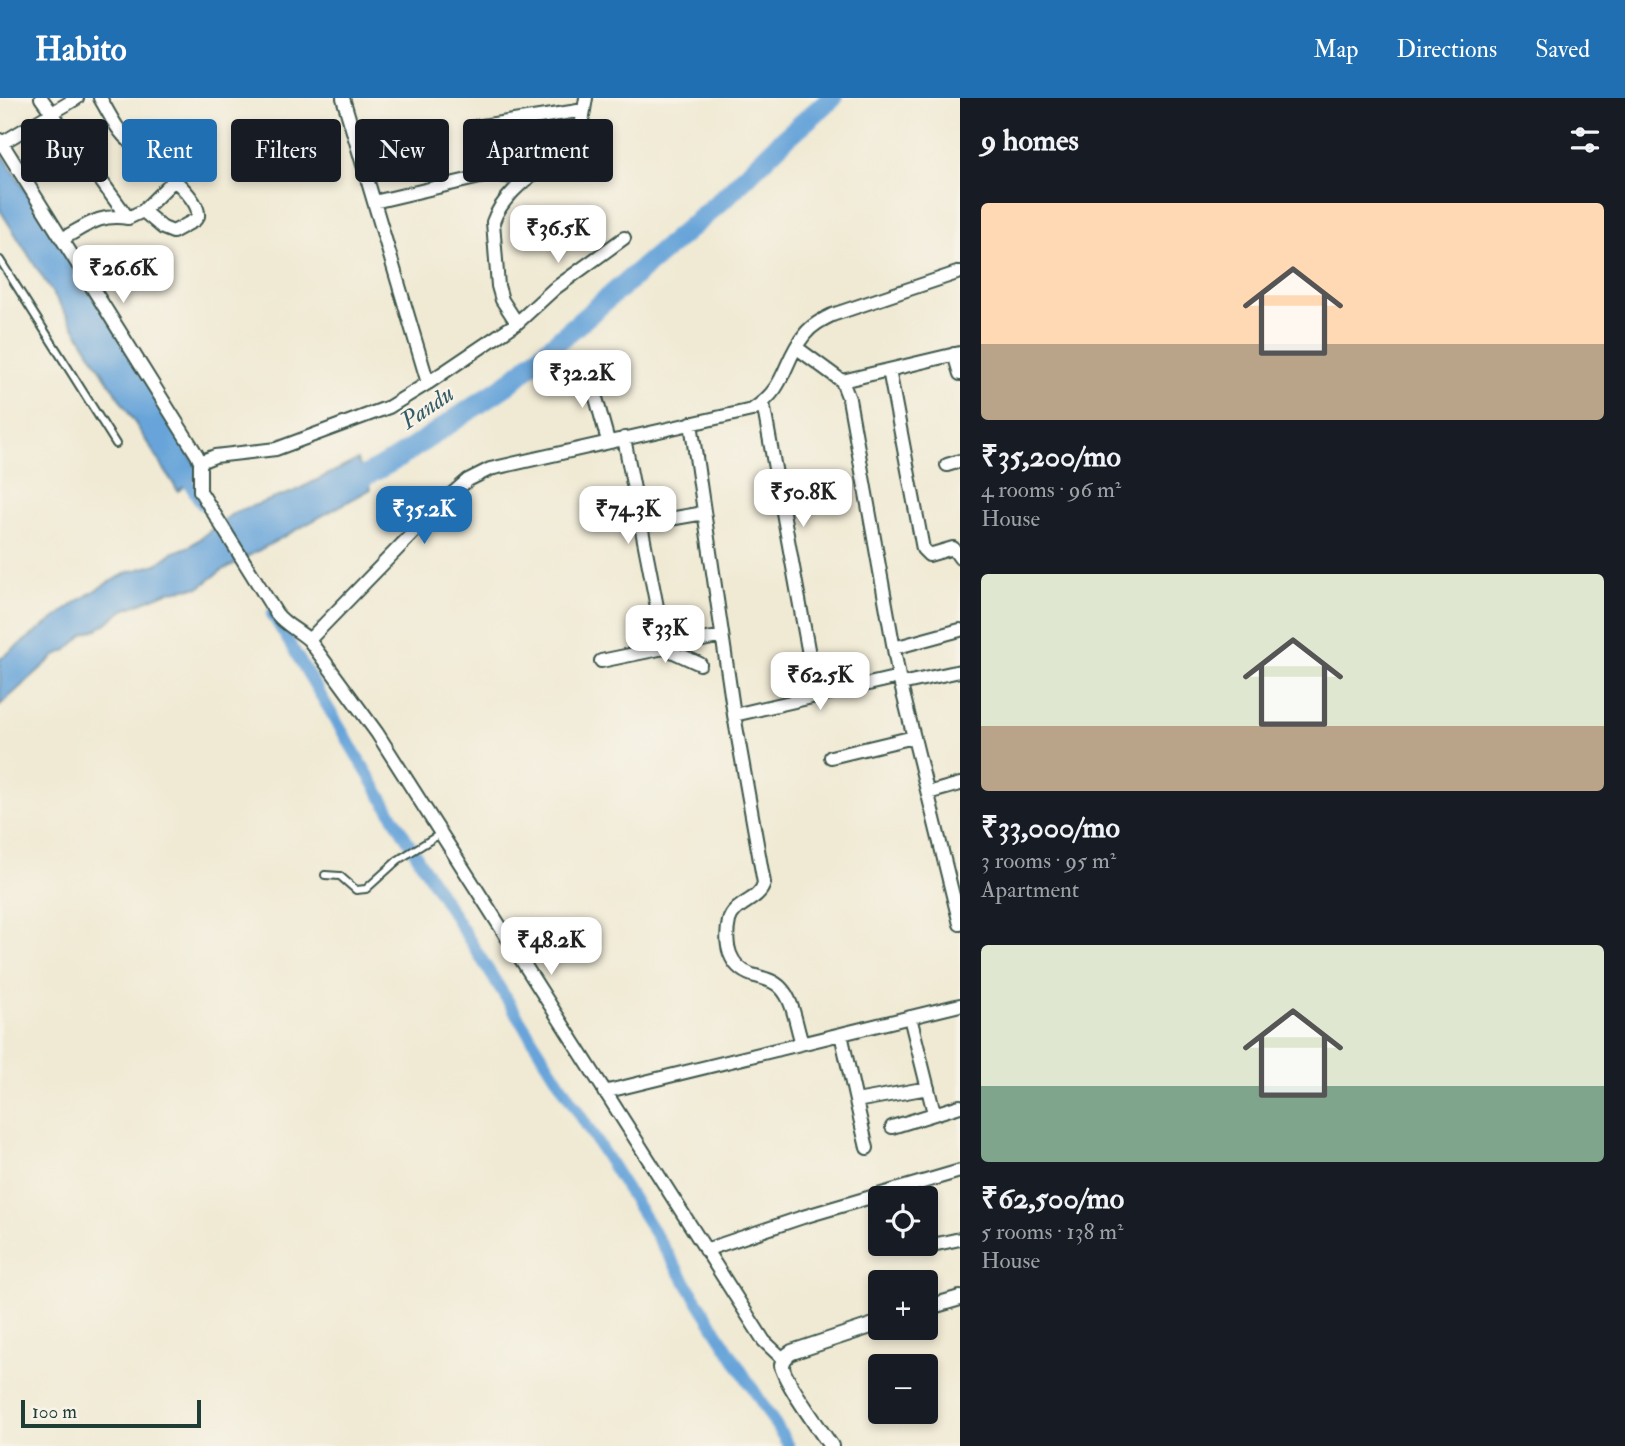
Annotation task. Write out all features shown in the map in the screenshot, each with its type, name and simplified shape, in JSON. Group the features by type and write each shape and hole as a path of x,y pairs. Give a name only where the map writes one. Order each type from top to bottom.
{"street":[{"path":"41,98 128,218"},
{"path":"77,98 1,142 200,461 200,491 276,613 309,640 377,733 436,837 604,1091 764,1341 784,1360"},
{"path":"100,98 122,131"},
{"path":"343,98 428,383"},
{"path":"513,119 585,104"},
{"path":"374,202 463,181"},
{"path":"62,239 100,218 115,215 128,218 143,211 172,182"},
{"path":"143,211 167,231 178,231 195,220 198,207 176,182"},
{"path":"517,323 499,292 493,222 501,206 524,182"},
{"path":"200,461 215,456 276,449 389,407 517,323 554,289 624,238"},
{"path":"309,640 437,508 468,480 490,469 752,410 771,396 807,331 832,315 960,272"},
{"path":"797,348 842,381 849,398 900,681 928,793 954,870 960,924"},
{"path":"842,381 957,354 960,374"},
{"path":"589,369 608,441"},
{"path":"889,370 923,549 933,555 953,548 960,558"},
{"path":"763,403 810,660"},
{"path":"691,423 734,715 764,883 760,891 737,908 730,918 728,951 744,972 774,982 781,988 786,995 802,1044"},
{"path":"624,438 665,648"},
{"path":"640,524 704,513"},
{"path":"894,648 960,630"},
{"path":"601,661 722,636"},
{"path":"665,648 700,664"},
{"path":"734,715 960,671"},
{"path":"831,757 914,737"},
{"path":"928,793 960,784"},
{"path":"604,1091 960,1005"},
{"path":"910,1017 934,1113"},
{"path":"841,1034 867,1148"},
{"path":"856,1101 928,1088"},
{"path":"892,1127 960,1106"},
{"path":"705,1250 803,1217 960,1173"},
{"path":"938,1244 960,1239"},
{"path":"938,1304 960,1298"},
{"path":"831,1446 783,1373 784,1360 792,1352 868,1327"}],"lane":[{"path":"0,260 116,444"},
{"path":"324,875 340,876 356,890 366,889 398,860 436,837"}],"water":[{"path":"0,150 158,399 201,474 178,491 0,210"},
{"path":"357,460 371,489 221,571 200,587 170,591 124,610 56,655 0,705 0,659 78,601 129,572 157,564 172,553 190,546 235,512 293,492"}],"waterway":[{"name":"Pandu","path":"341,489 398,458 508,384 721,201 781,142 832,98"},
{"path":"180,469 202,504"},
{"path":"272,614 424,868 789,1446"}]}
